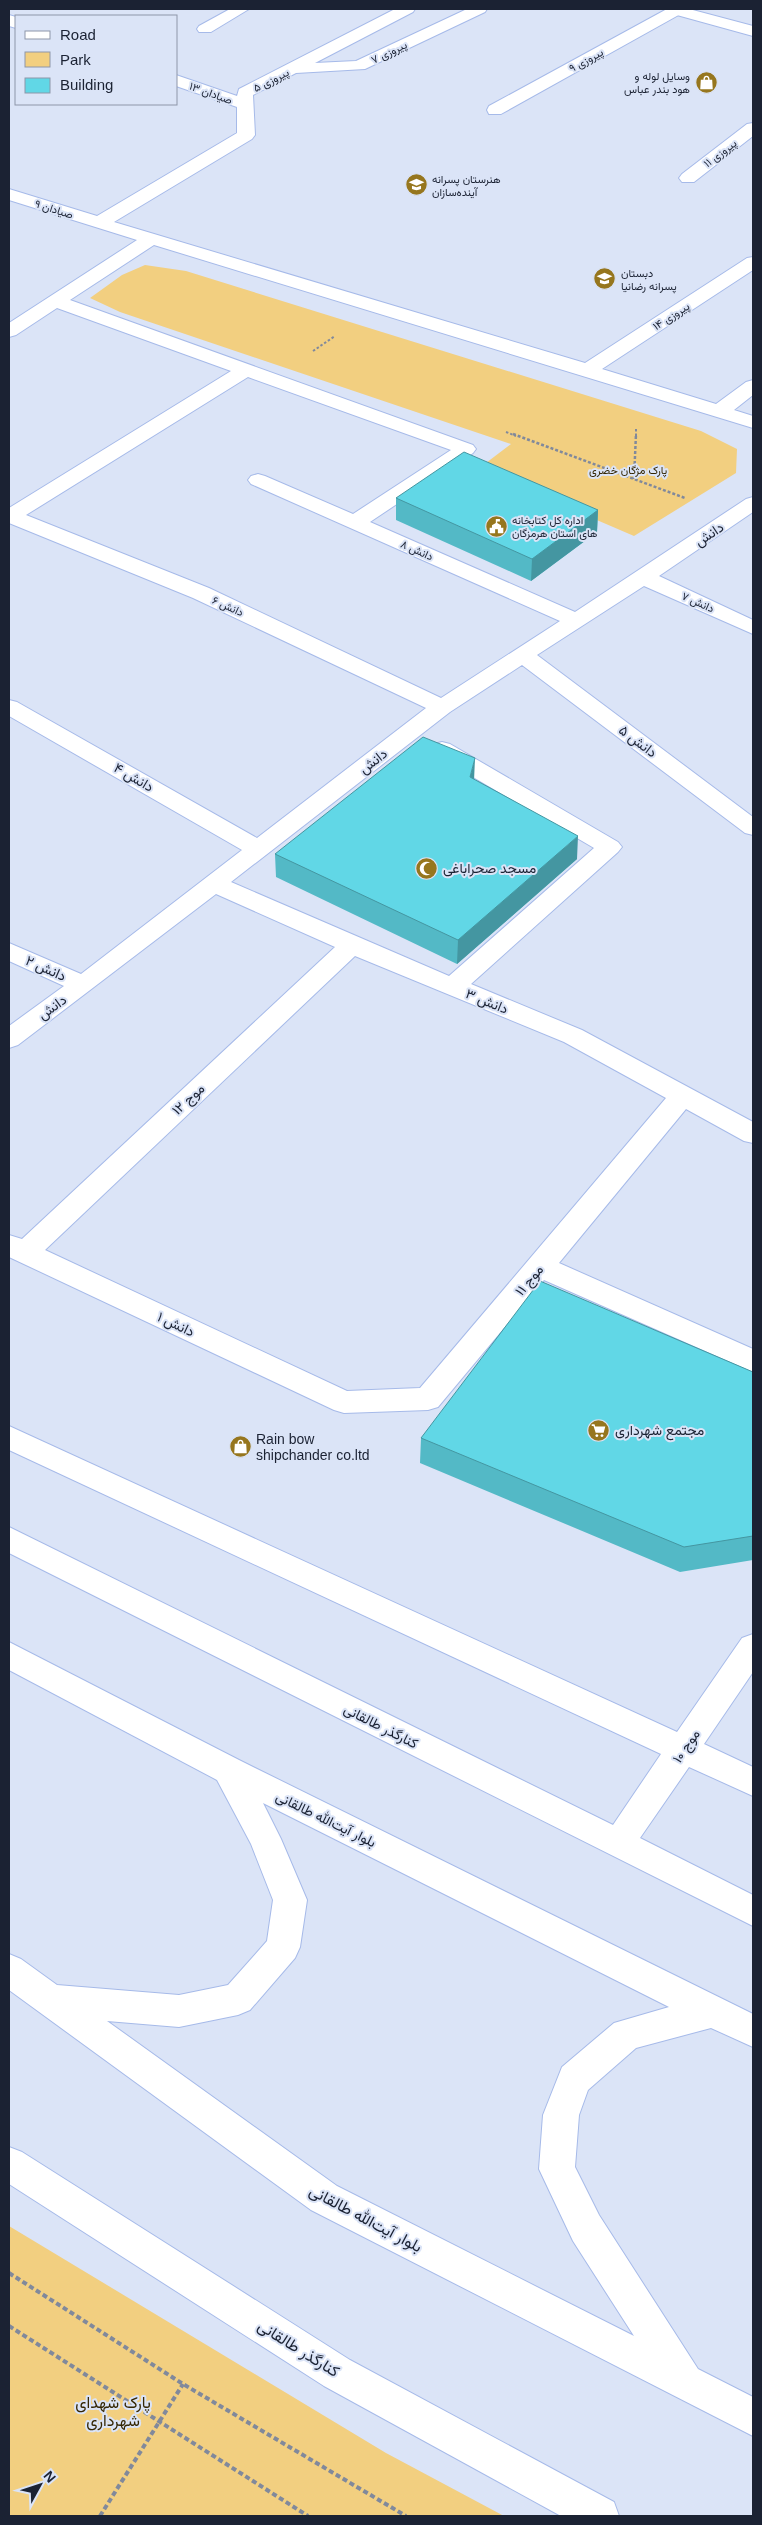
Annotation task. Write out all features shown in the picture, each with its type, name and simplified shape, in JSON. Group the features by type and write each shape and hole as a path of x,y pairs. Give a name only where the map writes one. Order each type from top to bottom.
{"street":[{"path":"205,29 241,9"},
{"name":"پیروزی ۵","path":"98,223 246,135 246,93 407,9"},
{"name":"پیروزی ۷","path":"293,69 359,66 479,9"},
{"path":"676,9 753,31"},
{"name":"پیروزی ۹","path":"495,110 676,9"},
{"name":"صیادان ۱۳","path":"178,81 246,105"},
{"name":"پیروزی ۱۱","path":"688,178 753,128"},
{"name":"صیادان ۹","path":"9,194 150,240 589,369 753,422"},
{"path":"9,330 150,240"},
{"name":"پیروزی ۱۴","path":"589,369 753,262"},
{"path":"55,301 466,449 355,522"},
{"path":"9,516 246,370"},
{"path":"720,411 753,386"},
{"name":"دانش ۸","path":"258,480 576,620"},
{"name":"دانش","path":"9,1039 83,985 442,707 643,578 753,503"},
{"name":"دانش ۶","path":"9,516 200,593 442,707"},
{"name":"دانش ۷","path":"643,578 753,628"},
{"name":"دانش ۵","path":"523,655 753,828"},
{"name":"دانش ۴","path":"9,708 259,849"},
{"path":"411,731 610,847 452,987"},
{"name":"دانش ۳","path":"214,884 352,945 573,1036 753,1134"},
{"name":"موج ۱۲","path":"17,1249 352,945"},
{"name":"دانش ۲","path":"9,951 83,985"},
{"name":"موج ۱۱","path":"344,1402 428,1399 683,1096"},
{"name":"دانش ۱","path":"17,1249 344,1402"},
{"path":"540,1266 753,1360"},
{"path":"9,1437 753,1782"},
{"name":"کنارگذر طالقانی","path":"9,1539 753,1910"},
{"name":"موج ۱۰","path":"618,1844 753,1647"},
{"name":"بلوار آیت‌الله طالقانی","path":"9,1655 228,1770 753,2031"},
{"path":"50,2000 179,2011 238,1999 283,1947 290,1900 265,1839 228,1770"},
{"name":"بلوار آیت‌الله طالقانی","path":"9,1970 324,2198 753,2417"},
{"path":"684,2381 586,2228 558,2169 561,2115 574,2079 626,2034 713,2011"},
{"name":"کنارگذر طالقانی","path":"9,2164 337,2373 600,2516"}],"path":[{"path":"270,378 377,308"},
{"path":"634,479 638,385"},
{"path":"9,2273 183,2384 406,2516"},
{"path":"9,2326 158,2423 308,2516"},
{"path":"100,2516 183,2384"}],"green space":[{"name":"پارک مژگان خضری","path":"145,265 186,271 701,431 737,449 736,473 634,536 478,469 511,444 120,312 90,298 122,275"},
{"name":"پارک شهدای شهرداری","path":"9,2226 386,2453 504,2516 9,2516"}],"building":[{"name":"اداره کل کتابخانه های استان هرمزگان","path":"464,452 598,510 532,559 396,498"},
{"name":"مسجد صحراباغی","path":"423,737 475,758 470,777 578,836 458,940 275,854"},
{"name":"مجتمع شهرداری","path":"540,1281 753,1372 753,1536 684,1547 421,1438"}],"place":[{"name":"وسایل لوله و هود بندر عباس","path":"706,82"},
{"name":"هنرستان پسرانه آینده‌سازان","path":"416,185"},
{"name":"دبستان پسرانه رضانیا","path":"605,279"},
{"name":"اداره کل کتابخانه های استان هرمزگان","path":"496,526"},
{"name":"مسجد صحراباغی","path":"427,868"},
{"name":"مجتمع شهرداری","path":"599,1430"},
{"name":"Rain bow shipchander co.ltd","path":"240,1447"}]}
